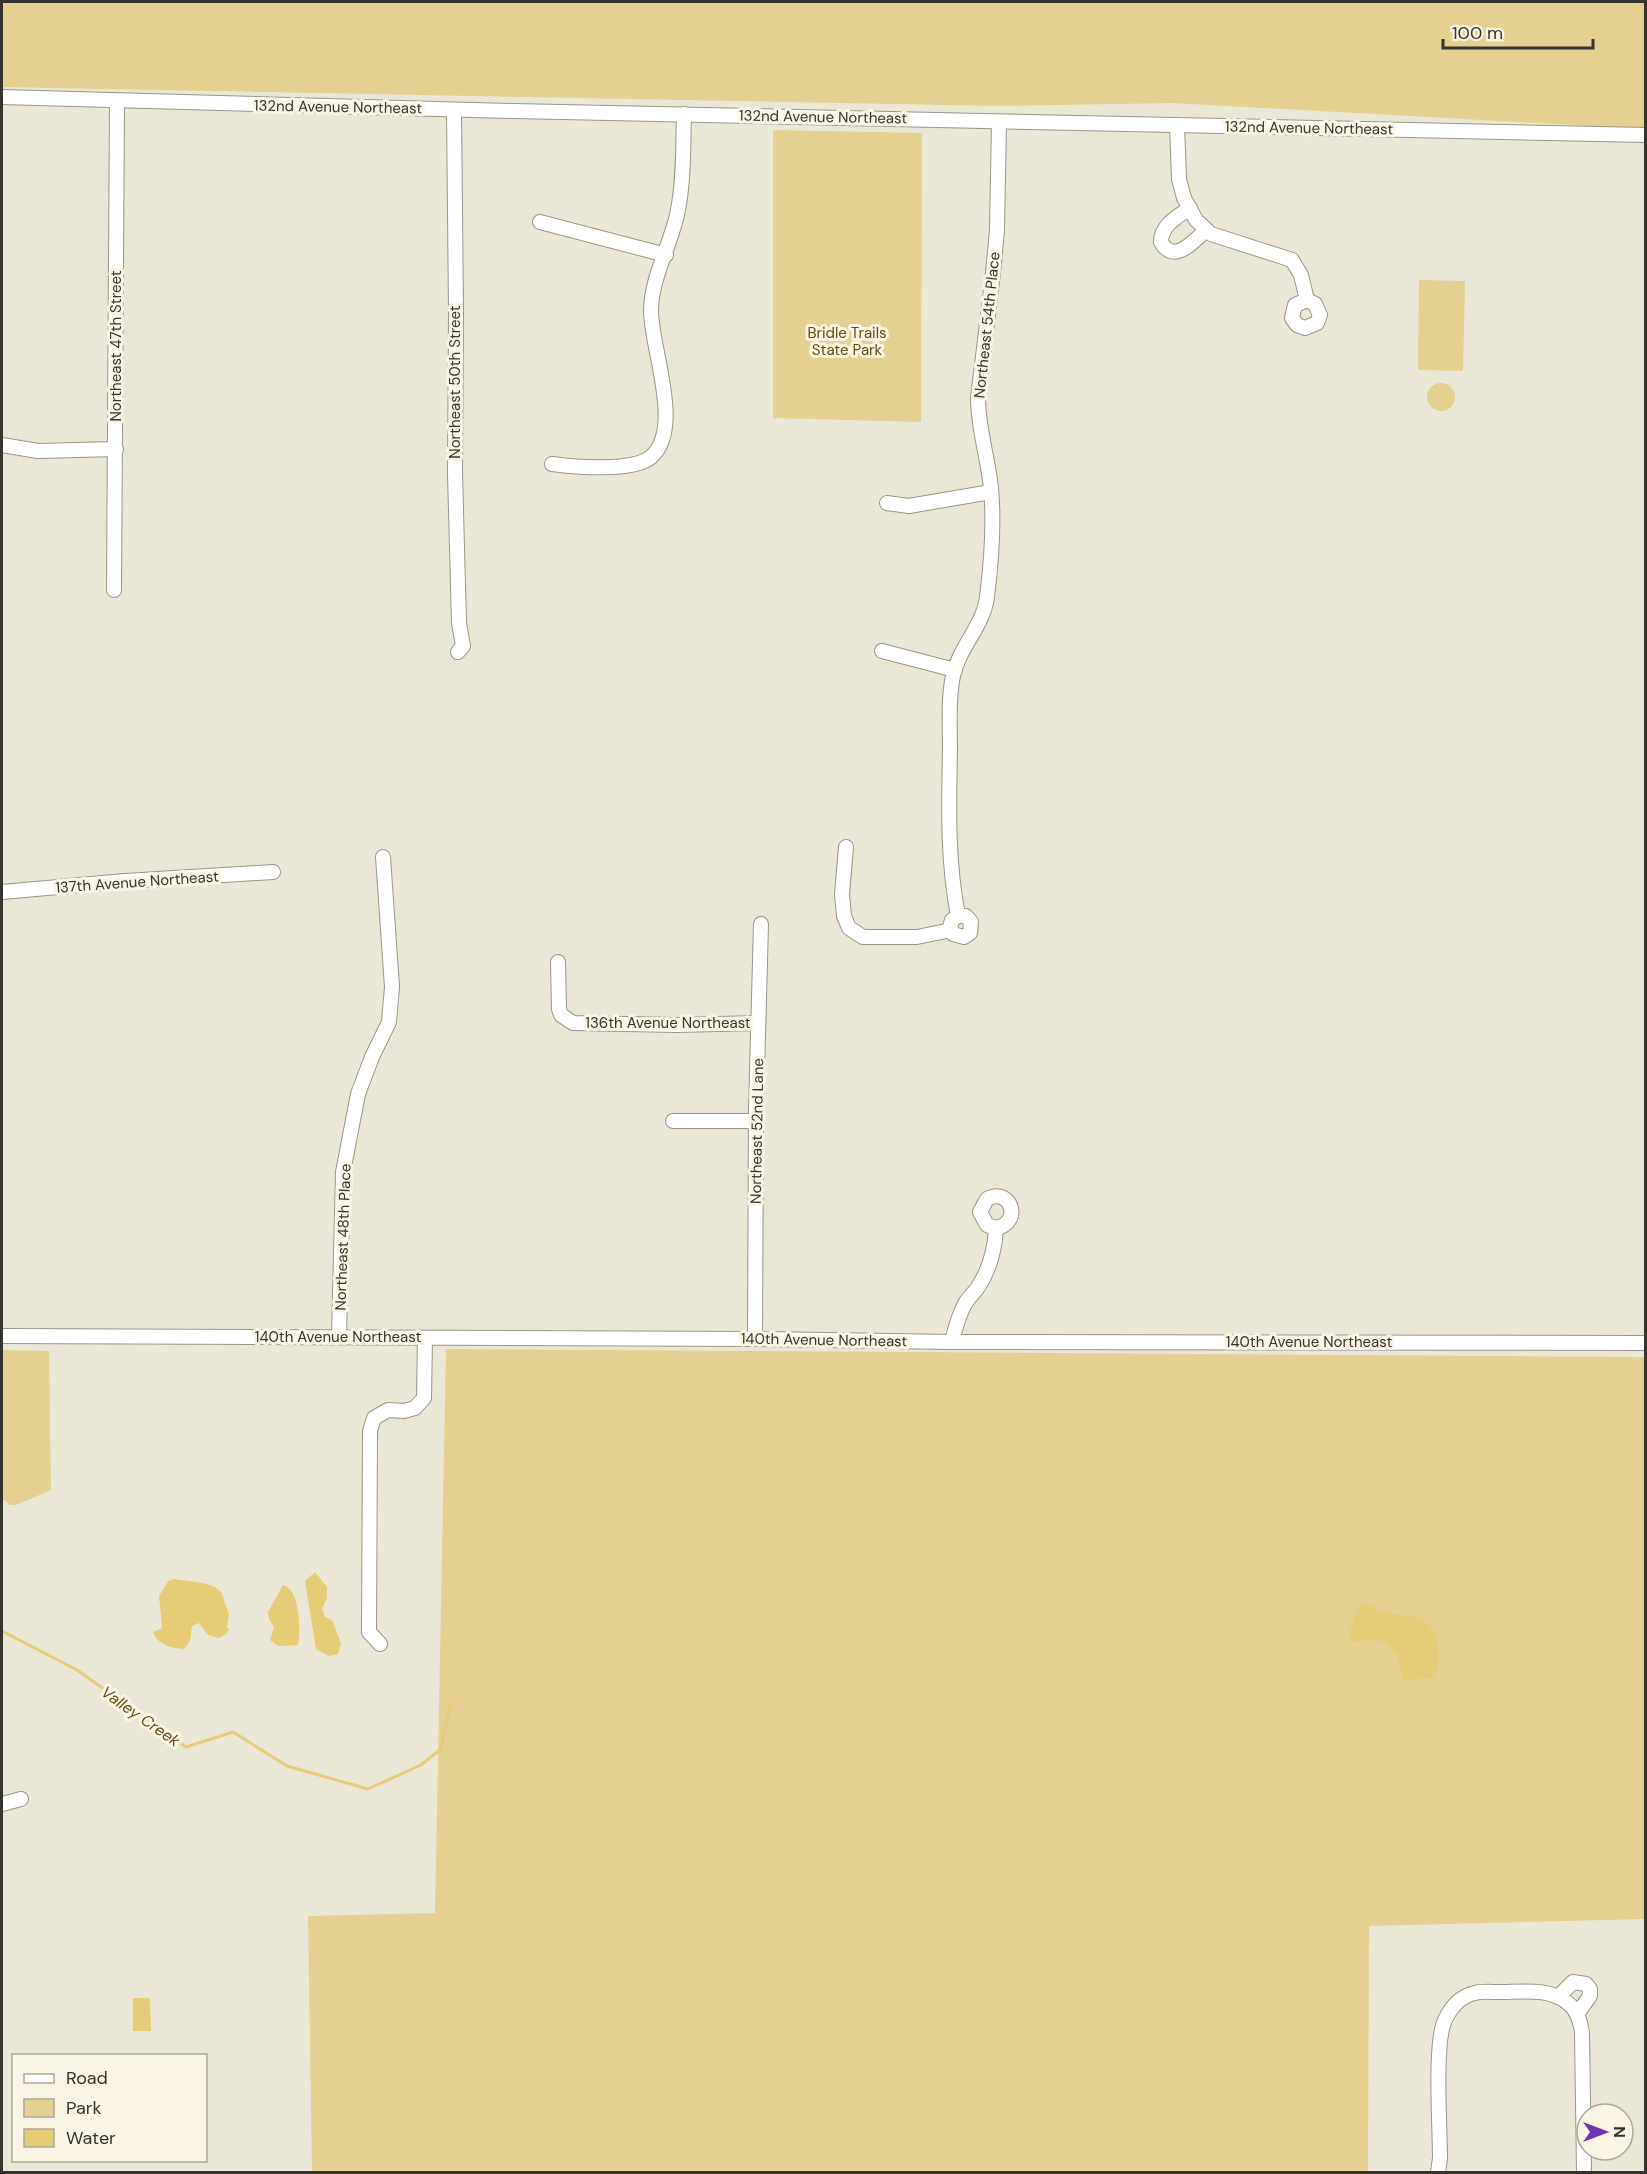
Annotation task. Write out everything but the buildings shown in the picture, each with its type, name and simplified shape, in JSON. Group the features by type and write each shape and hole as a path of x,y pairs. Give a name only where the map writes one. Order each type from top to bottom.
{"street":[{"name":"132nd Avenue Northeast","path":"2,97 454,110 1646,135"},
{"name":"Northeast 47th Street","path":"114,590 117,101"},
{"name":"Northeast 50th Street","path":"454,110 456,299 454,473 459,623 463,646 458,652"},
{"path":"552,464 580,467 639,463 651,457 660,444 664,429 665,409 651,311 653,289 666,255 680,200 684,166 684,114"},
{"name":"Northeast 54th Place","path":"951,930 953,934 960,937 970,933 972,926 969,919 958,916 951,880 948,843 951,693 955,670 981,621 987,598 991,492 978,413 978,398 997,230 999,122"},
{"path":"1177,125 1179,179 1184,198 1196,220 1211,234 1292,260 1301,275 1307,300"},
{"path":"1190,208 1164,229 1161,242 1164,248 1178,252 1206,230"},
{"path":"540,222 666,255"},
{"path":"2,445 38,451 116,449"},
{"path":"887,503 909,506 991,492"},
{"path":"882,651 955,670"},
{"path":"846,847 842,894 844,916 849,928 863,937 917,937 951,930 952,920 958,916"},
{"name":"Northeast 48th Place","path":"339,1337 343,1172 358,1094 388,1022 391,1006 392,987 384,857"},
{"name":"137th Avenue Northeast","path":"2,892 125,881 273,872"},
{"name":"Northeast 52nd Lane","path":"755,1339 756,1121 761,924"},
{"name":"136th Avenue Northeast","path":"558,962 559,1008 561,1015 573,1023 677,1025 759,1023"},
{"path":"673,1121 756,1121"},
{"path":"952,1342 966,1303 979,1286 991,1262 996,1228"},
{"name":"140th Avenue Northeast","path":"2,1336 952,1342 1646,1343"},
{"path":"380,1644 369,1632 370,1431 374,1418 388,1410 404,1411 415,1408 424,1398 425,1338"},
{"path":"2,1803 21,1799"},
{"path":"1558,1997 1574,1982 1586,1984 1590,1989 1590,1996 1574,2009"},
{"path":"1438,2172 1441,2036 1444,2022 1453,2006 1475,1993 1536,1992 1558,1997 1574,2009 1580,2018 1584,2172"}],"green space":[{"path":"2,2 1645,2 1645,129 1173,103 999,106 2,87"},
{"name":"Bridle Trails State Park","path":"773,130 922,133 921,422 773,418"},
{"path":"1419,280 1465,281 1463,371 1418,370"},
{"path":"1441,383 1451,387 1455,397 1451,407 1441,411 1431,407 1427,397 1431,387"},
{"path":"446,1349 1644,1357 1645,1919 1369,1926 1368,2172 312,2172 308,1916 435,1913"},
{"path":"2,1350 49,1351 51,1490 16,1505 10,1505 2,1498"}],"water":[{"path":"315,1572 327,1587 327,1598 322,1609 325,1617 332,1620 341,1643 338,1654 329,1656 316,1649 305,1581"},
{"path":"174,1579 203,1583 221,1592 229,1614 227,1627 229,1629 226,1634 219,1638 208,1635 199,1623 192,1626 190,1640 184,1649 170,1647 158,1640 153,1632 162,1628 159,1596 168,1581"},
{"path":"283,1585 289,1588 296,1602 299,1621 298,1645 278,1646 270,1640 274,1627 268,1612"},
{"path":"1364,1603 1386,1613 1419,1618 1429,1625 1438,1647 1438,1664 1434,1678 1404,1680 1395,1653 1385,1643 1366,1640 1350,1643 1353,1622 1357,1611"},
{"path":"133,1998 150,1998 151,2031 133,2031"}],"waterway":[{"name":"Valley Creek","path":"2,1631 77,1670 186,1747 233,1732 287,1766 368,1789 421,1765 441,1749 450,1706"}]}
